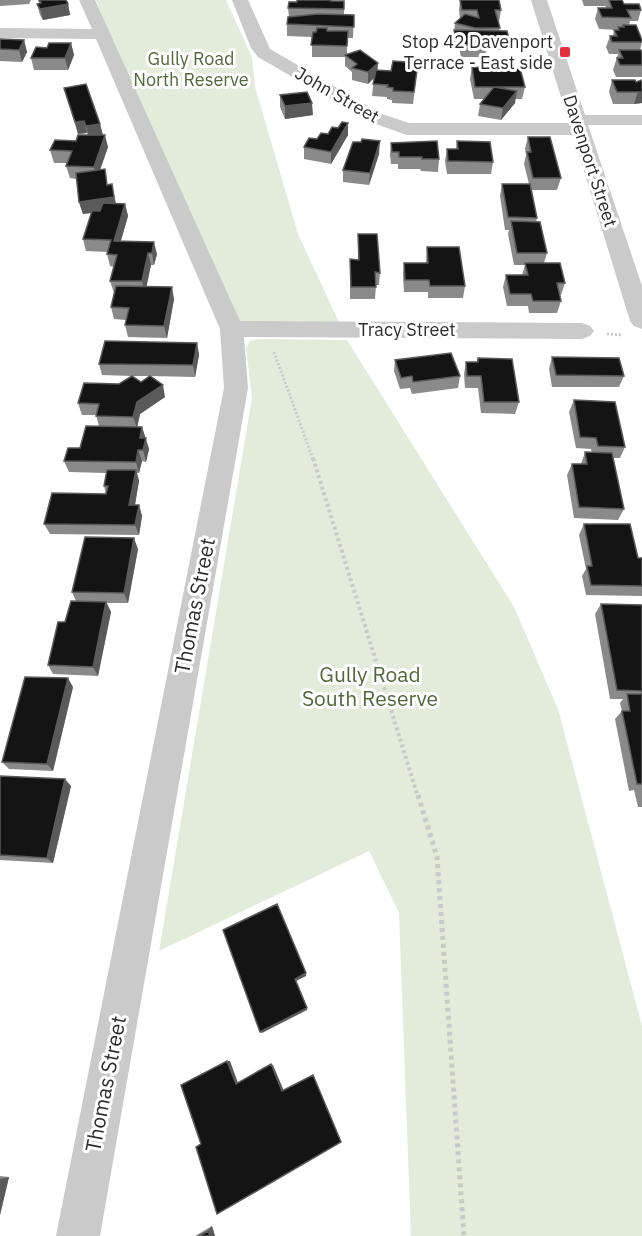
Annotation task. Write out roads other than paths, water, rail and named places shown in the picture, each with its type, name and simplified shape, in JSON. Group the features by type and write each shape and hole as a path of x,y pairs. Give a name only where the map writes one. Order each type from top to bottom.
{"street":[{"name":"Thomas Street","path":"78,1236 246,329 101,34 87,0"},
{"name":"John Street","path":"240,0 259,48 384,123 407,129 579,125 642,120"},
{"name":"Davenport Street","path":"539,0 640,308"},
{"path":"0,33 101,34"},
{"name":"Tracy Street","path":"246,329 582,331"}],"place":[{"name":"Stop 42 Davenport Terrace - East side","path":"565,52"}],"park label":[{"name":"Gully Road North Reserve","path":"191,69"},
{"name":"Gully Road South Reserve","path":"370,687"}]}
